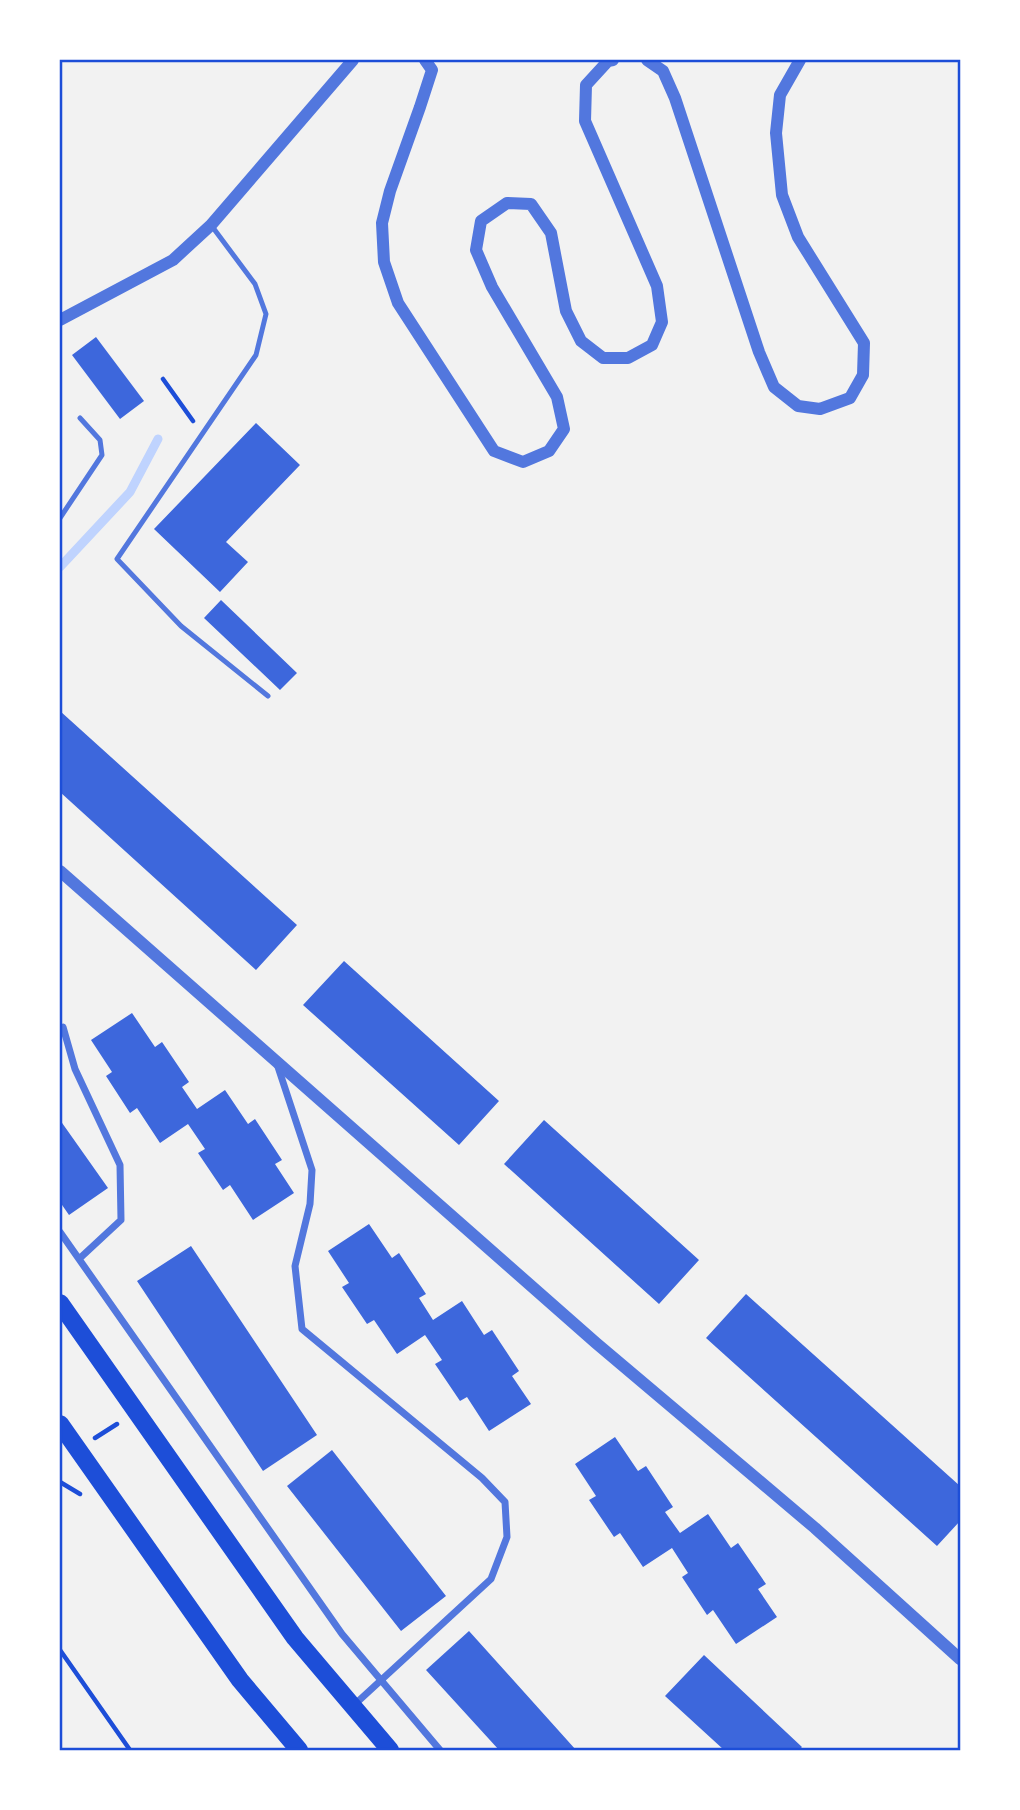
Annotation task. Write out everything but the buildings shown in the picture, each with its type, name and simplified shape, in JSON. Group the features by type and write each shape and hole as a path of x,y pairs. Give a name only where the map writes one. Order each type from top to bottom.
{"main road":[{"path":"60,1303 295,1638 390,1751"},
{"path":"60,1424 240,1680 299,1751"}],"street":[{"path":"60,320 173,260 211,225 353,60"},
{"path":"425,60 432,70 390,191 382,223 384,262 398,303 494,451 523,462 549,451 564,429 557,397 492,287 476,250 481,221 507,203 531,204 551,233 566,311 582,341 603,358 628,358 652,345 662,322 657,286 585,121 586,85 608,61 613,60"},
{"path":"646,60 663,71 675,98 759,352 774,387 798,406 820,409 850,398 863,375 864,343 798,236 782,195 776,134 780,95 800,60"},
{"path":"60,871 596,1343 815,1528 961,1659"},
{"path":"63,1027 75,1069 120,1165 121,1220 79,1259"},
{"path":"276,1060 312,1170 310,1204 295,1266 302,1329 482,1478 505,1502 507,1537 491,1579 353,1707"},
{"path":"60,1232 334,1623 440,1751"}],"lane":[{"path":"211,225 255,284 266,314 256,355 117,559 181,626 268,696"},
{"path":"60,518 102,455 100,440 80,418"}],"path":[{"path":"163,379 202,433"},
{"path":"93,1440 127,1418"},
{"path":"60,1650 130,1751"}],"waterway":[{"path":"60,567 130,492 158,439"}]}
